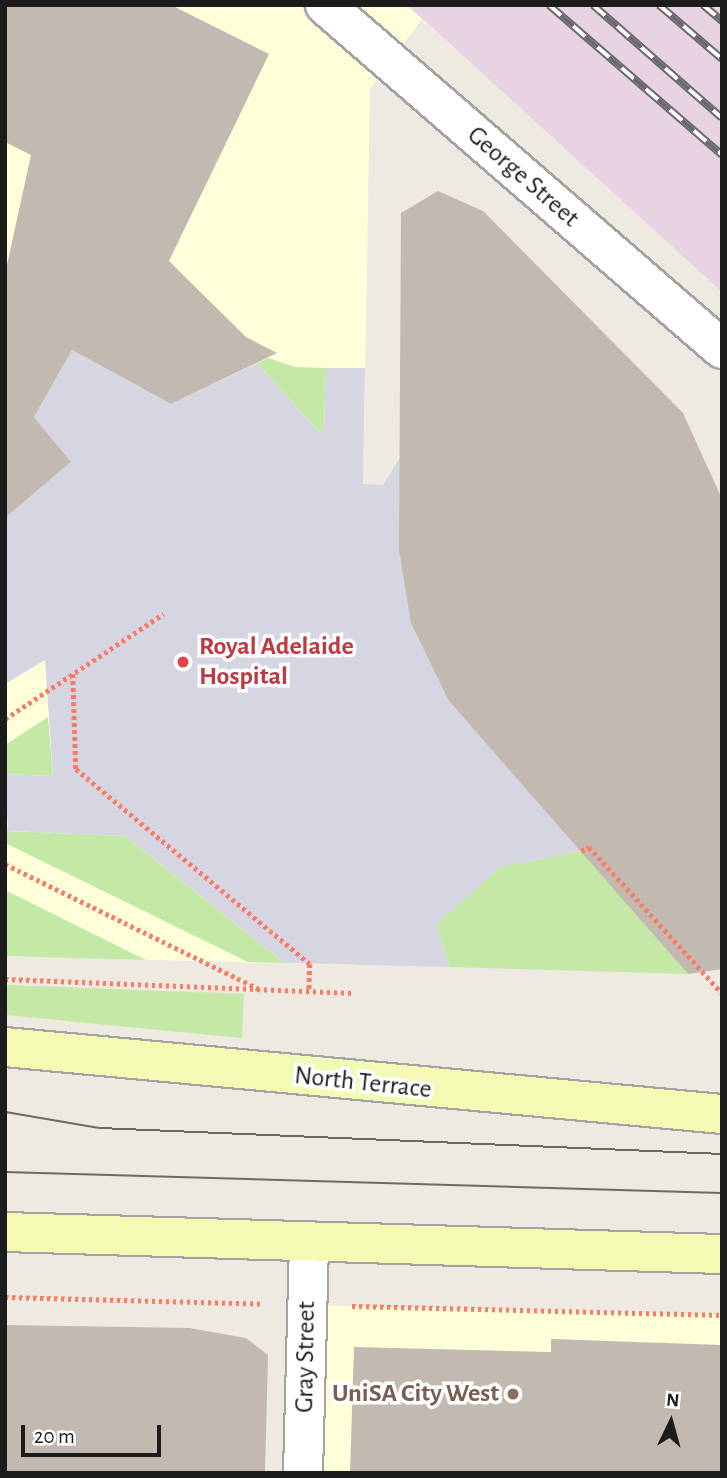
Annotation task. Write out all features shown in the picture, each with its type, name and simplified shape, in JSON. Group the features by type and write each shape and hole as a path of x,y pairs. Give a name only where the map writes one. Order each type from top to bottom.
{"main road":[{"name":"North Terrace","path":"5,1047 722,1114"},
{"path":"5,1232 722,1254"}],"street":[{"name":"George Street","path":"325,5 722,349"},
{"name":"Gray Street","path":"303,1473 309,1241"}],"path":[{"path":"5,719 163,614"},
{"path":"73,674 76,769 310,964 309,992"},
{"path":"581,851 589,847 722,993"},
{"path":"5,864 261,990"},
{"path":"5,979 353,993"},
{"path":"5,1297 278,1305"},
{"path":"339,1306 722,1315"}],"shaded area":[{"name":"Royal Adelaide Hospital","path":"5,5 406,5 422,19 370,89 355,965 5,956"},
{"path":"406,5 722,5 722,292 423,19"},
{"path":"72,350 171,404 257,363 318,431 324,429 326,368 365,368 363,484 383,485 400,458 449,701 581,851 501,867 436,924 450,967 285,963 125,836 8,831 5,774 53,776 45,660 5,684 5,518 71,462 34,417"},
{"name":"UniSA City West","path":"307,1305 722,1315 722,1473 303,1473"}],"green space":[{"path":"268,358 295,367 326,368 324,429 318,431 257,363"},
{"path":"48,717 53,776 5,774 5,745"},
{"path":"5,813 8,831 125,836 285,963 248,962 5,843"},
{"path":"581,851 688,974 450,967 436,924 501,867"},
{"path":"5,890 146,960 5,956"},
{"path":"5,985 244,994 242,1038 5,1015"}],"building":[{"path":"5,5 171,5 269,54 169,261 246,337 277,353 171,404 72,350 34,417 71,462 5,518 5,274 31,155 5,142"},
{"path":"438,191 483,211 683,413 722,499 722,969 688,974 449,701 411,623 399,550 401,213"},
{"path":"5,1325 189,1328 246,1338 268,1355 265,1473 5,1473"},
{"name":"UniSA City West","path":"551,1339 722,1345 722,1473 350,1473 354,1347 551,1352"}],"tram line":[{"path":"5,1112 100,1128 722,1154"},
{"path":"5,1172 722,1193"}],"railway":[{"path":"549,5 722,155"},
{"path":"593,5 722,118"},
{"path":"659,5 722,59"},
{"path":"703,5 722,21"}],"place":[{"name":"Royal Adelaide Hospital","path":"183,662"},
{"name":"UniSA City West","path":"513,1394"}]}
